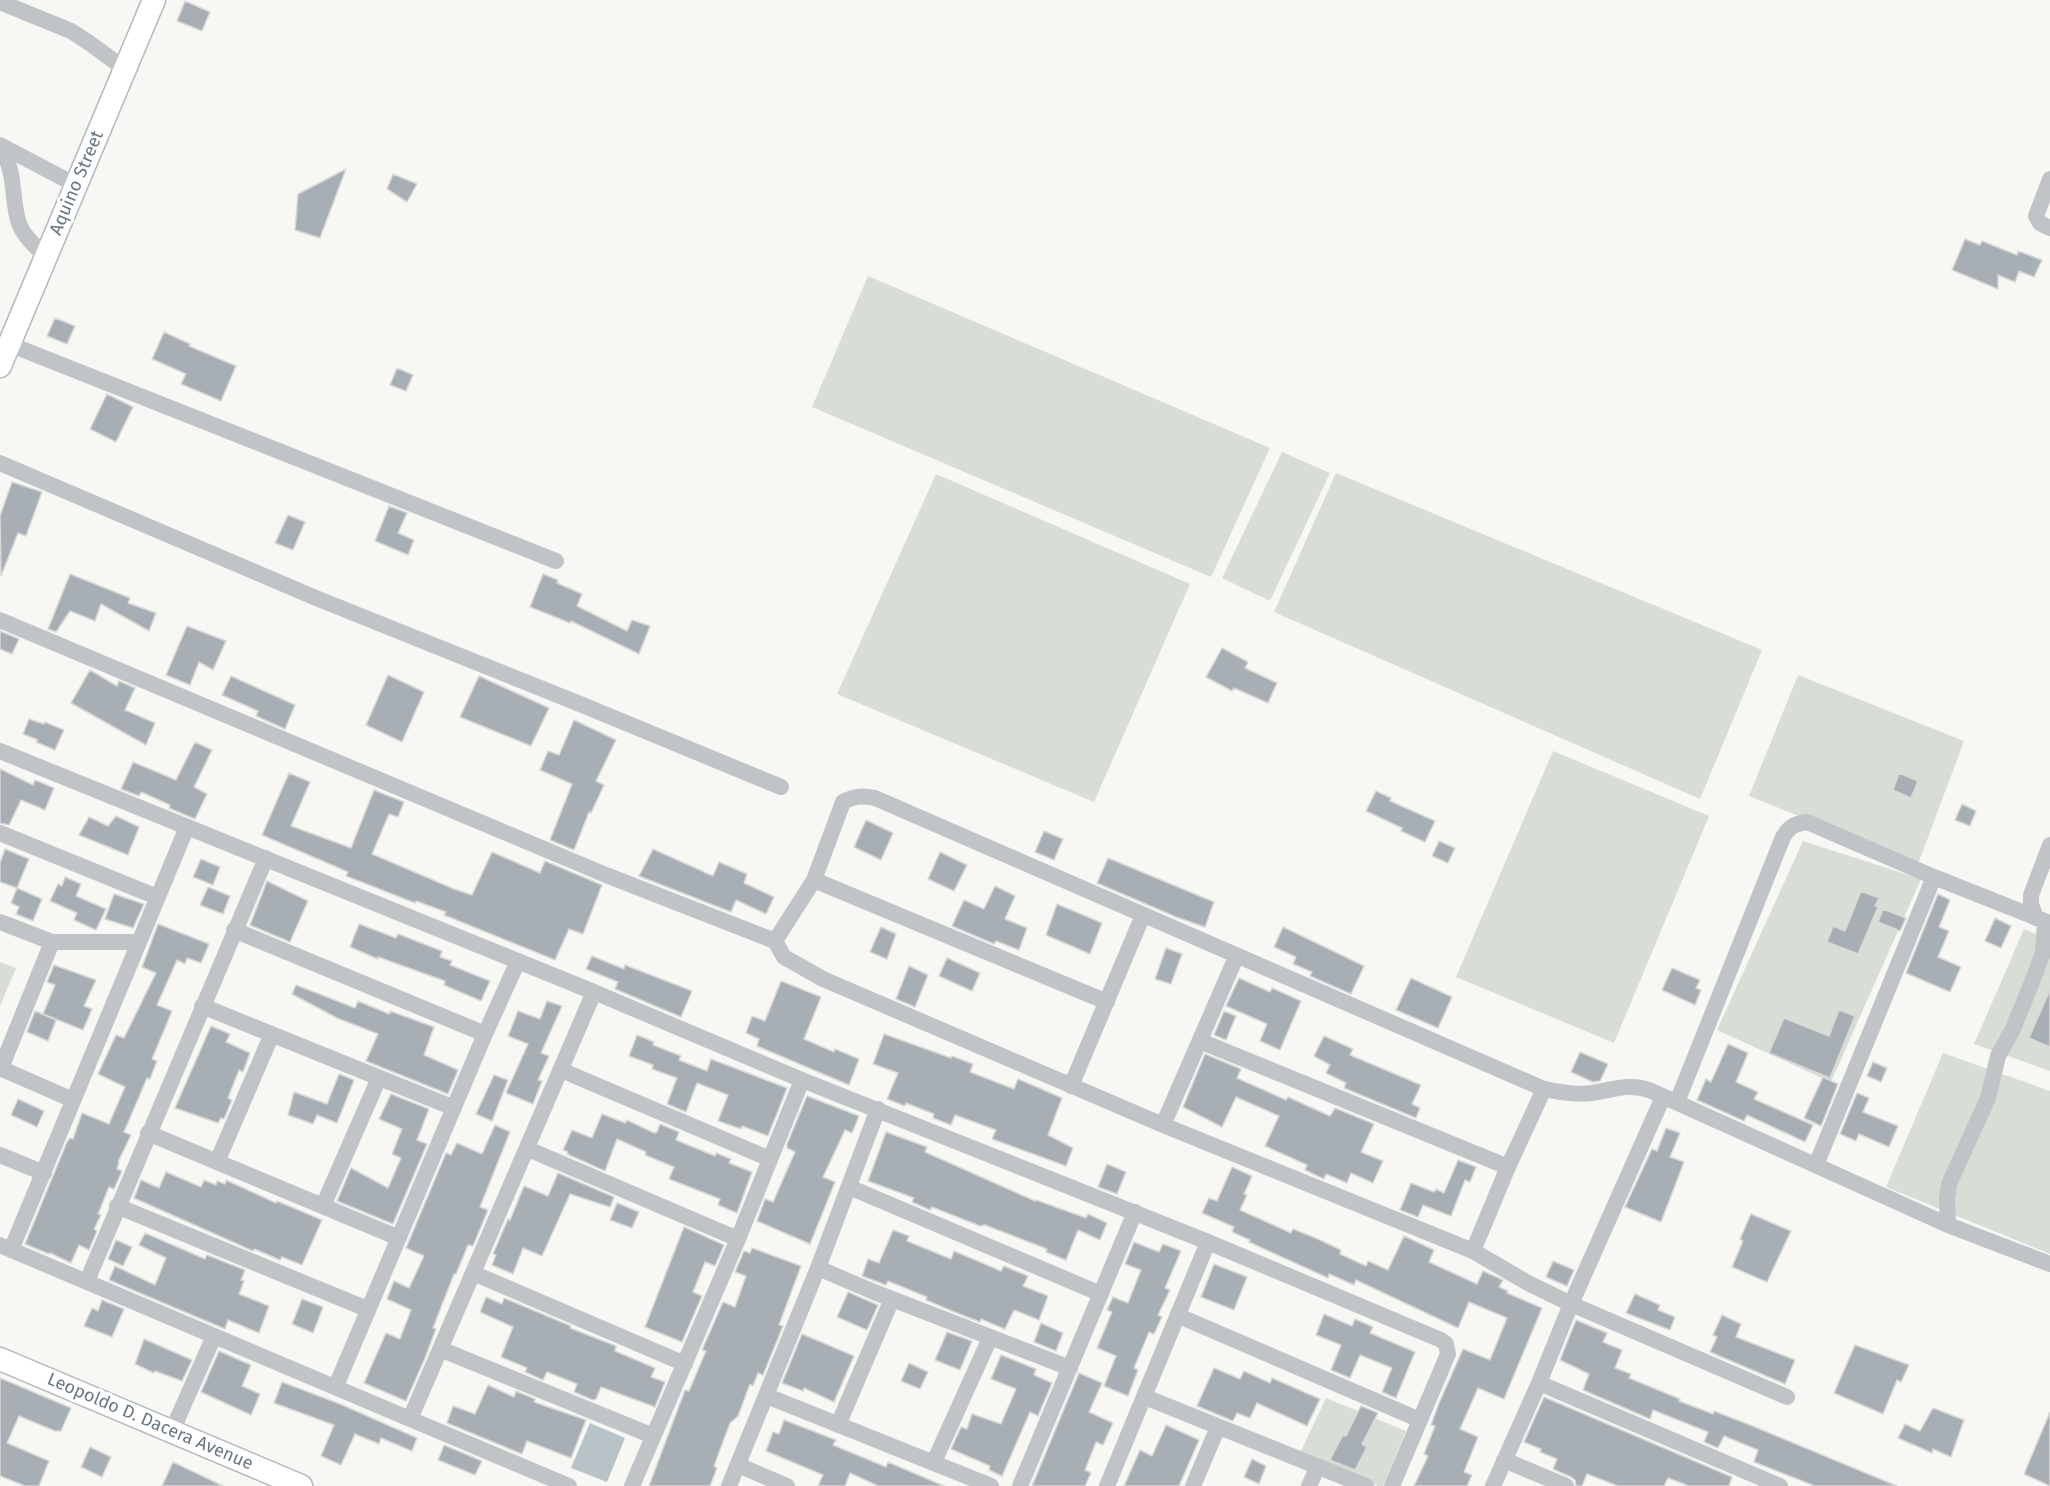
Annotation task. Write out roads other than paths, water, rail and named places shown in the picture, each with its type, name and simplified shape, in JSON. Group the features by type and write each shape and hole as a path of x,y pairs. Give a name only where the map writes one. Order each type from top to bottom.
{"main road":[{"name":"Aquino Street","path":"0,366 154,0"},
{"name":"Leopoldo D. Dacera Avenue","path":"0,1359 301,1486"}],"street":[{"path":"0,2 71,31 125,69"},
{"path":"0,147 76,185"},
{"path":"0,147 12,176 18,221 30,241 46,257"},
{"path":"2050,179 2036,216 2040,224 2050,228"},
{"path":"9,344 556,561"},
{"path":"0,463 316,598 781,787"},
{"path":"0,620 606,875 775,941 784,957 813,974 1163,1125 1473,1251 1528,1283 1571,1304 1787,1397"},
{"path":"0,751 594,992 802,1080 1135,1212 1441,1340 1446,1344 1448,1354 1392,1486"},
{"path":"775,941 814,880 843,802 862,795 875,798 1544,1089 1570,1094 1639,1086 1948,1225 2050,1264"},
{"path":"1493,1486 1571,1304 1670,1100 1789,827 1807,822 2044,921"},
{"path":"187,827 44,1173 6,1247 569,1486"},
{"path":"0,833 157,897"},
{"path":"1948,1225 1949,1184 1988,1098 1998,1056 2013,1029 2043,952 2044,921 2031,904 2031,895 2050,846"},
{"path":"87,1281 266,858"},
{"path":"1816,1165 1935,877"},
{"path":"814,880 1107,1002"},
{"path":"1071,1086 1143,915"},
{"path":"0,922 52,942 138,942"},
{"path":"234,930 485,1034"},
{"path":"52,942 0,1068 73,1100"},
{"path":"1163,1125 1237,955"},
{"path":"336,1386 367,1309 518,961"},
{"path":"410,1419 594,992"},
{"path":"202,1006 454,1108"},
{"path":"217,1162 272,1034"},
{"path":"1200,1041 1508,1167"},
{"path":"561,1070 770,1159"},
{"path":"323,1206 379,1078"},
{"path":"632,1486 738,1239 802,1080"},
{"path":"1473,1251 1544,1089"},
{"path":"729,1486 818,1268 878,1109"},
{"path":"148,1133 399,1238"},
{"path":"528,1149 738,1239"},
{"path":"0,1155 44,1173"},
{"path":"849,1187 1101,1294"},
{"path":"117,1206 367,1309"},
{"path":"1020,1486 1135,1212"},
{"path":"1107,1486 1208,1242"},
{"path":"818,1268 1070,1368"},
{"path":"473,1273 685,1364"},
{"path":"838,1425 892,1299"},
{"path":"1179,1316 1420,1420"},
{"path":"172,1431 214,1336"},
{"path":"934,1462 990,1338"},
{"path":"440,1349 653,1436"},
{"path":"1539,1383 1780,1486"},
{"path":"767,1396 991,1486"},
{"path":"1145,1397 1366,1486"},
{"path":"1193,1486 1218,1427"},
{"path":"1504,1460 1566,1486"},
{"path":"738,1465 787,1486"},
{"path":"1309,1486 1318,1466"}]}
